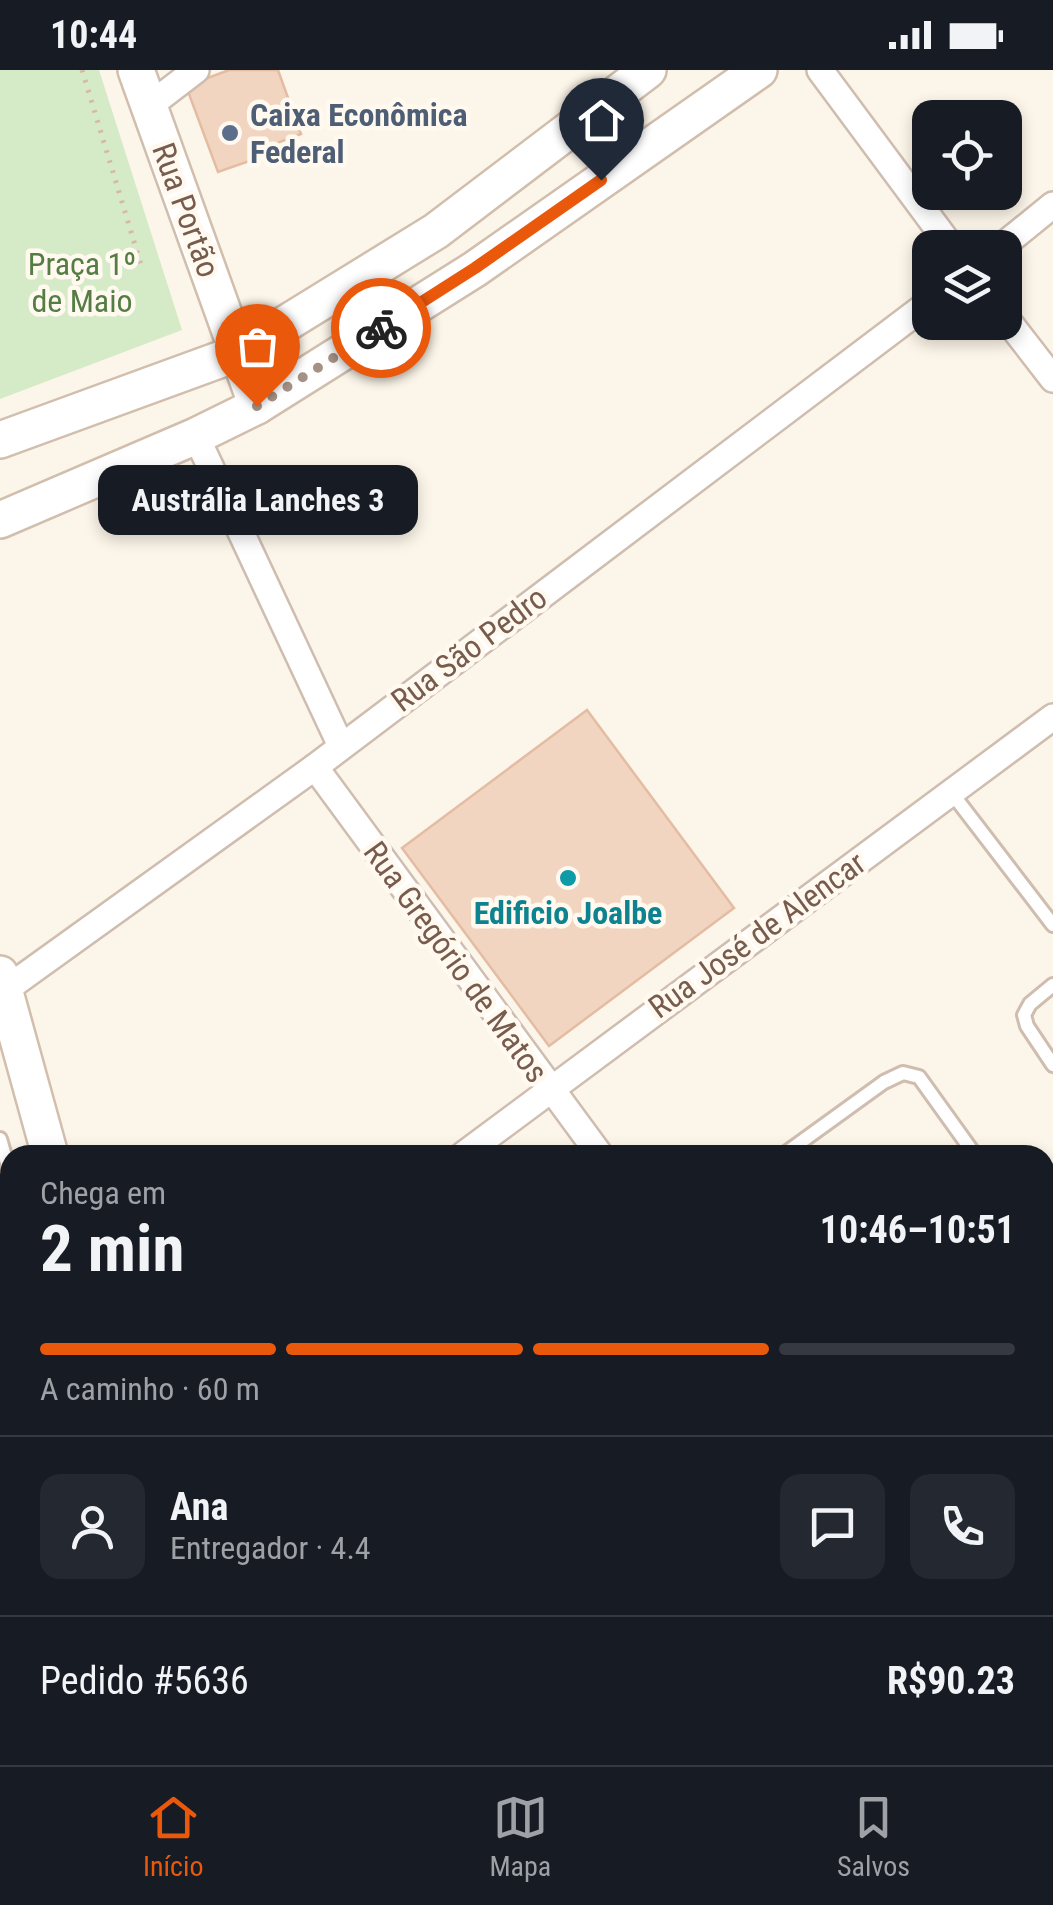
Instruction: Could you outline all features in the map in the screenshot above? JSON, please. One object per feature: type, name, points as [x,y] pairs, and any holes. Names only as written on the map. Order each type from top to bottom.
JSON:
[{"type":"main road","name":"Rua Portão","points":[[136,70],[257,406]]},
{"type":"main road","points":[[0,440],[238,353],[436,232],[648,70]]},
{"type":"main road","points":[[0,520],[257,406],[475,268],[759,70]]},
{"type":"main road","points":[[2,982],[47,1145]]},
{"type":"street","points":[[149,106],[196,70]]},
{"type":"street","points":[[820,70],[939,230]]},
{"type":"street","points":[[1022,230],[1053,205]]},
{"type":"street","name":"Rua São Pedro","points":[[2,982],[314,767],[912,316]]},
{"type":"street","points":[[1022,339],[1053,379]]},
{"type":"street","points":[[196,436],[340,746]]},
{"type":"street","name":"Rua José de Alencar","points":[[476,1145],[1053,717]]},
{"type":"street","name":"Rua Gregório de Matos","points":[[314,767],[592,1145]]},
{"type":"lane","points":[[951,792],[1053,925]]},
{"type":"lane","points":[[1053,986],[1030,1004],[1024,1016],[1026,1026],[1053,1066]]},
{"type":"lane","points":[[798,1145],[884,1082],[903,1073],[920,1076],[967,1145]]},
{"type":"path","points":[[82,70],[142,268]]},
{"type":"green space","name":"Praça 1º de Maio","points":[[0,70],[99,70],[182,330],[0,399]]},
{"type":"building","points":[[229,70],[278,70],[301,134],[272,145],[275,152],[218,172],[186,86]]},
{"type":"building","name":"Edificio Joalbe","points":[[587,710],[734,908],[549,1046],[402,848]]},
{"type":"way so far","points":[[257,406],[381,328]]},
{"type":"place","name":"Caixa Econômica Federal","points":[[230,133]]},
{"type":"place","name":"Austrália Lanches 3","points":[[257,406]]},
{"type":"place","name":"Edificio Joalbe","points":[[568,878]]},
{"type":"route","points":[[381,328],[601,180]]}]
